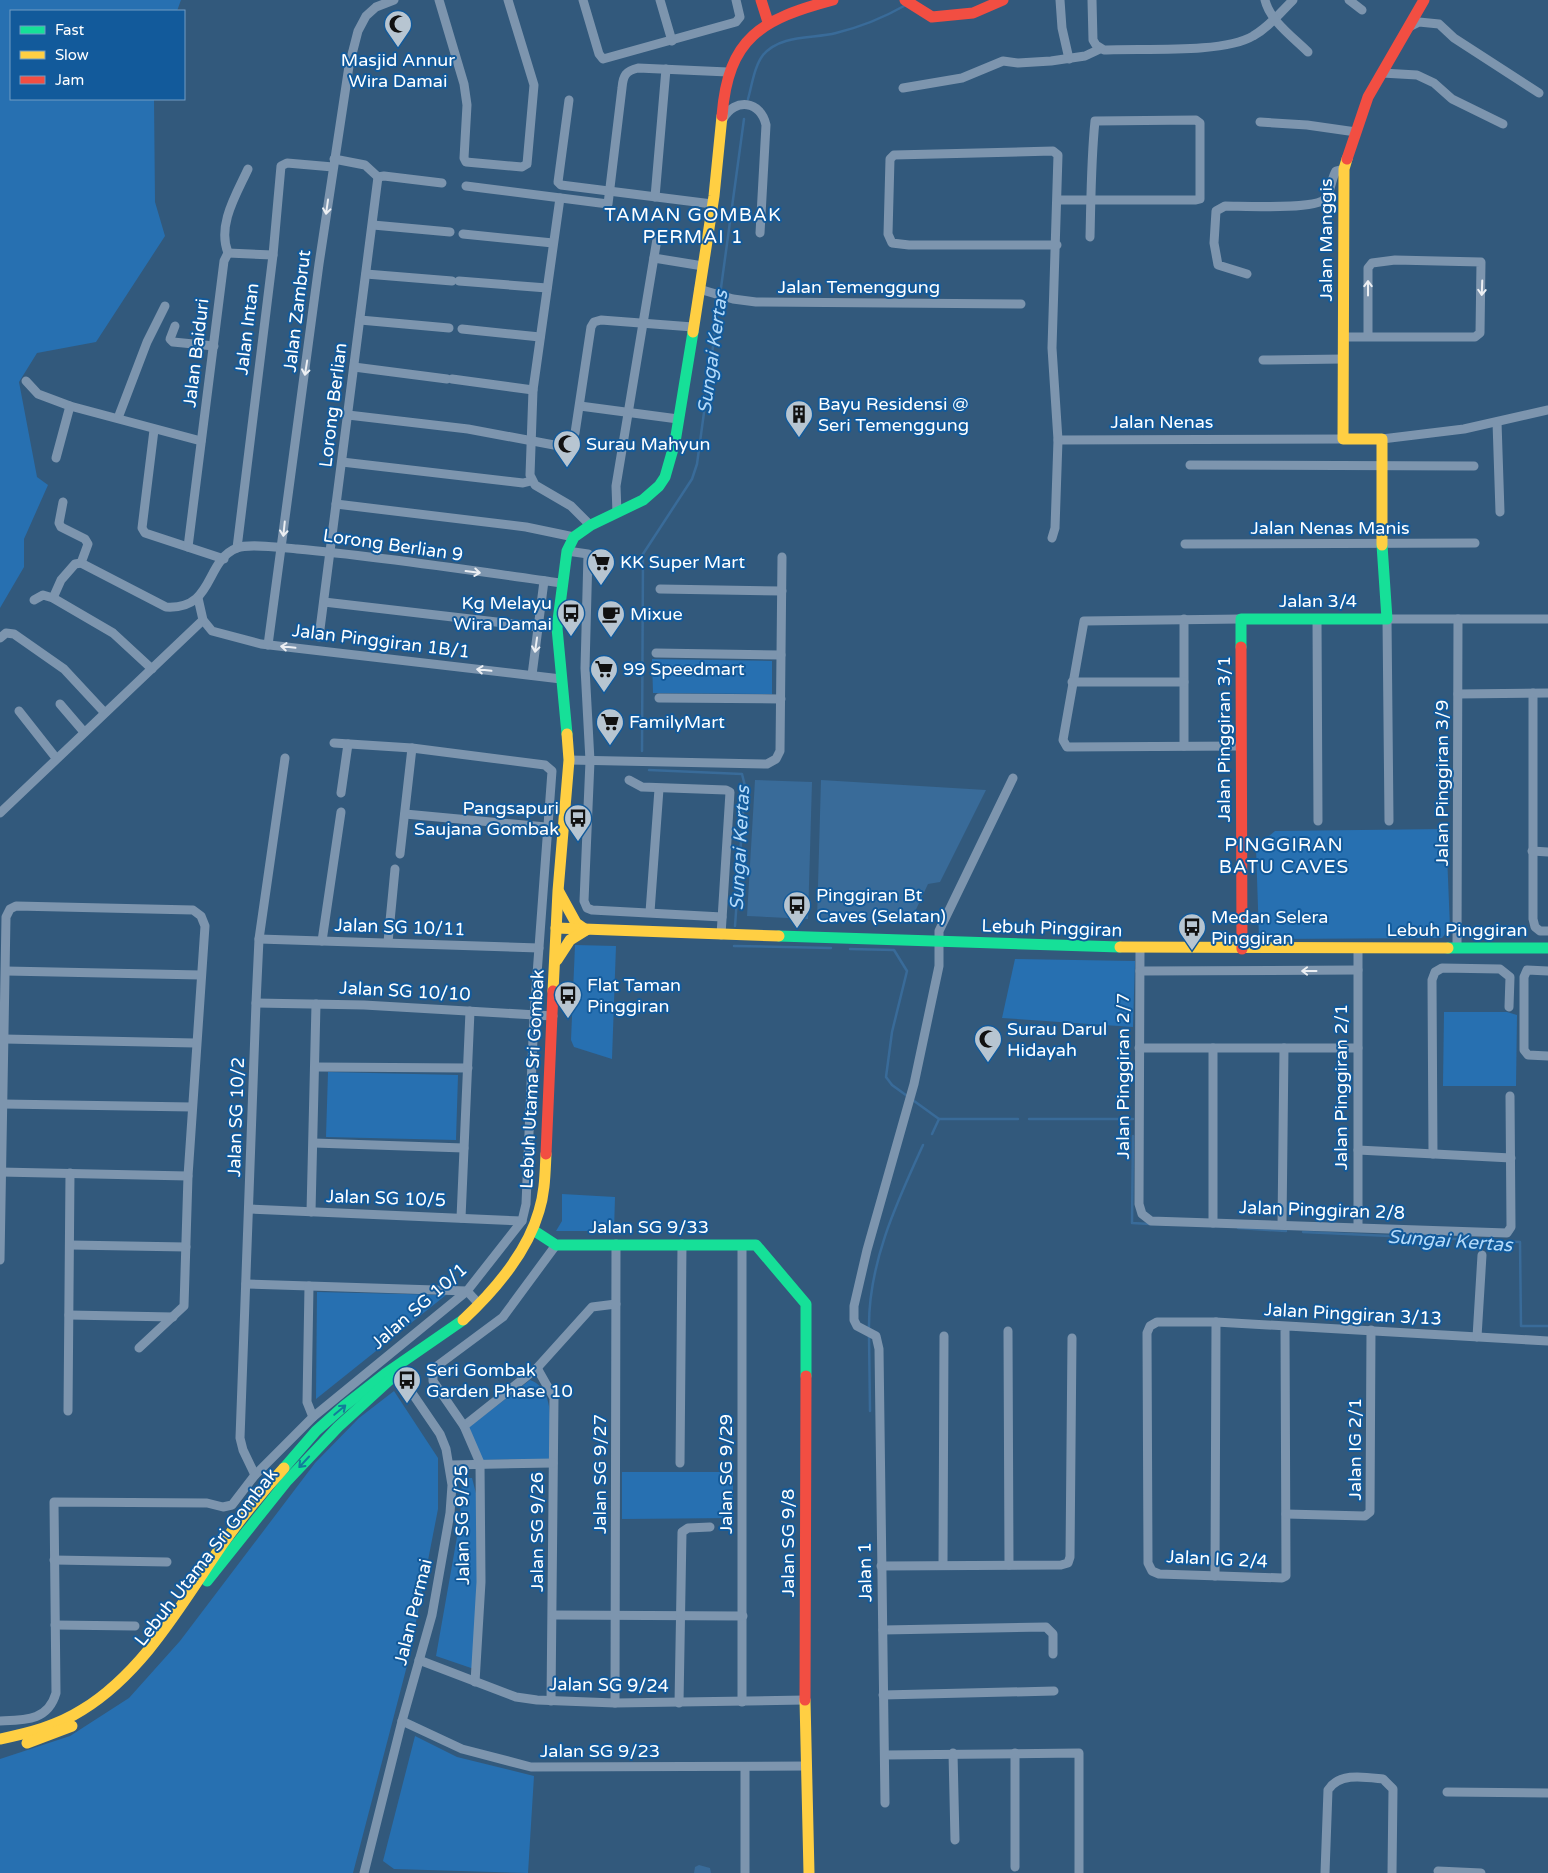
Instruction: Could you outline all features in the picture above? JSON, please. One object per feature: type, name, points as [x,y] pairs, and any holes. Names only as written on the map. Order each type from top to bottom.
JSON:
[{"type":"street","name":"Jalan Zambrut","points":[[268,645],[293,453],[349,66],[358,31],[366,16],[376,7],[394,0]]},
{"type":"street","points":[[439,0],[464,84],[467,105],[464,158],[470,164],[522,167],[527,164],[534,84],[508,0]]},
{"type":"street","points":[[583,0],[599,54],[603,59],[736,22],[740,18],[736,0]]},
{"type":"street","points":[[660,0],[672,41]]},
{"type":"street","points":[[761,0],[768,22]]},
{"type":"street","points":[[336,504],[526,527],[574,537],[590,525],[650,496],[666,477],[678,419],[693,327],[703,290],[703,266],[728,72],[743,46],[768,22],[796,9],[833,0]]},
{"type":"street","points":[[904,0],[932,17],[973,13],[1003,0]]},
{"type":"street","points":[[1060,0],[1062,28],[1069,59]]},
{"type":"street","points":[[1092,0],[1093,40],[1100,49]]},
{"type":"street","points":[[1265,0],[1267,9],[1275,19],[1308,52]]},
{"type":"street","points":[[903,88],[962,78],[1003,61],[1018,63],[1069,59],[1085,56],[1100,49],[1181,48],[1236,43],[1251,37],[1275,19],[1292,0]]},
{"type":"street","points":[[1349,0],[1362,10]]},
{"type":"street","name":"Jalan Manggis","points":[[1343,439],[1344,169],[1368,97],[1424,0]]},
{"type":"street","points":[[1409,27],[1419,22],[1439,24],[1454,38],[1539,93]]},
{"type":"street","points":[[466,186],[608,204],[623,77],[628,71],[638,68],[728,72]]},
{"type":"street","points":[[655,197],[666,69]]},
{"type":"street","points":[[1382,73],[1417,75],[1434,83],[1452,98],[1503,124]]},
{"type":"street","points":[[569,100],[558,182],[561,185],[712,204]]},
{"type":"street","points":[[722,122],[728,111],[735,106],[743,105],[754,106],[761,111],[764,117],[766,125],[760,233]]},
{"type":"street","points":[[1058,200],[1091,200],[1196,200],[1200,199],[1202,127],[1196,120],[1095,121],[1091,200],[1090,237]]},
{"type":"street","points":[[1260,122],[1307,125],[1356,132]]},
{"type":"street","points":[[1052,538],[1055,528],[1058,440],[1052,348],[1058,200],[1058,155],[1053,151],[894,155],[888,165],[888,234],[892,243],[908,245],[1056,245]]},
{"type":"street","name":"Jalan Intan","points":[[237,548],[273,255],[281,166],[287,163],[334,163]]},
{"type":"street","points":[[334,163],[365,166],[378,178],[384,176],[442,183]]},
{"type":"street","name":"Jalan Baiduri","points":[[188,547],[224,261],[228,253],[223,240],[227,217],[248,169]]},
{"type":"street","points":[[1247,274],[1218,265],[1214,242],[1216,210],[1225,206],[1304,206],[1319,203],[1326,199],[1336,170],[1344,169]]},
{"type":"street","name":"Lorong Berlian","points":[[319,637],[378,178]]},
{"type":"street","points":[[531,481],[533,390],[560,198]]},
{"type":"street","points":[[373,225],[450,232]]},
{"type":"street","points":[[463,234],[553,242]]},
{"type":"street","points":[[617,513],[616,486],[657,239]]},
{"type":"street","points":[[228,253],[273,255]]},
{"type":"street","points":[[654,258],[703,266]]},
{"type":"street","points":[[1343,337],[1368,337],[1475,337],[1480,333],[1481,262],[1379,260],[1368,268],[1368,337]]},
{"type":"street","points":[[366,274],[547,288]]},
{"type":"street","name":"Jalan Temenggung","points":[[703,290],[733,299],[756,302],[1021,304]]},
{"type":"street","points":[[118,418],[147,342],[165,306]]},
{"type":"street","points":[[360,320],[449,328]]},
{"type":"street","points":[[348,415],[468,429],[554,445],[569,442],[575,433],[591,327],[594,322],[601,320],[693,327]]},
{"type":"street","points":[[175,326],[170,339],[173,342],[214,346]]},
{"type":"street","points":[[462,329],[540,337]]},
{"type":"street","points":[[1262,360],[1343,359]]},
{"type":"street","points":[[354,367],[533,390]]},
{"type":"street","points":[[26,381],[38,394],[70,406],[118,418],[154,430],[201,441]]},
{"type":"street","points":[[56,458],[70,406]]},
{"type":"street","points":[[580,406],[678,419]]},
{"type":"street","name":"Jalan Nenas","points":[[1058,440],[1382,439],[1464,429],[1548,410]]},
{"type":"street","points":[[1496,422],[1500,512]]},
{"type":"street","points":[[154,430],[142,528],[151,536],[224,559]]},
{"type":"street","points":[[1382,439],[1382,545],[1386,619],[1389,821]]},
{"type":"street","points":[[342,462],[523,483],[531,481],[571,506],[590,525]]},
{"type":"street","points":[[1190,465],[1474,466]]},
{"type":"street","points":[[63,502],[59,523],[61,526],[85,539],[88,544],[81,563]]},
{"type":"street","name":"Lebuh Utama Sri Gombak","points":[[0,1747],[24,1743],[54,1734],[93,1713],[120,1690],[172,1631],[206,1583],[286,1482],[338,1427],[396,1371],[479,1304],[514,1261],[533,1230],[540,1213],[544,1194],[558,891],[569,760],[556,640],[561,583],[567,551],[574,537]]},
{"type":"street","name":"Jalan Nenas Manis","points":[[1185,544],[1382,545],[1475,543]]},
{"type":"street","points":[[52,598],[61,580],[76,564],[81,563],[166,607],[176,608],[198,598],[224,559],[237,548]]},
{"type":"street","name":"Lorong Berlian 9","points":[[237,548],[282,548],[330,552],[561,583]]},
{"type":"street","points":[[567,551],[588,554],[585,668],[590,761],[584,901],[587,908],[592,910],[722,917]]},
{"type":"street","points":[[569,760],[767,764],[776,759],[780,751],[782,556]]},
{"type":"street","points":[[532,675],[544,581]]},
{"type":"street","points":[[660,589],[782,591]]},
{"type":"street","points":[[34,600],[43,595],[52,598],[113,633],[152,669]]},
{"type":"street","points":[[0,813],[104,712],[203,620],[198,598]]},
{"type":"street","points":[[324,602],[539,627]]},
{"type":"street","points":[[1184,619],[1184,746]]},
{"type":"street","name":"Jalan Pinggiran 3/1","points":[[1241,619],[1242,949]]},
{"type":"street","points":[[1317,619],[1318,821]]},
{"type":"street","name":"Jalan Pinggiran 3/9","points":[[1457,948],[1458,619]]},
{"type":"street","name":"Jalan 3/4","points":[[1072,682],[1082,625],[1087,620],[1548,619]]},
{"type":"street","name":"Jalan Pinggiran 1B/1","points":[[203,620],[212,631],[268,645],[532,675],[561,680]]},
{"type":"street","points":[[0,638],[6,632],[14,634],[57,664],[104,712]]},
{"type":"street","points":[[656,653],[781,655]]},
{"type":"street","points":[[1184,682],[1072,682],[1063,740],[1067,747],[1241,746]]},
{"type":"street","points":[[1533,693],[1533,919],[1535,927],[1544,931]]},
{"type":"street","points":[[1458,694],[1548,693]]},
{"type":"street","points":[[659,698],[781,699]]},
{"type":"street","points":[[60,704],[84,732]]},
{"type":"street","points":[[20,711],[56,758]]},
{"type":"street","points":[[334,743],[412,748],[400,854]]},
{"type":"street","points":[[342,793],[348,744]]},
{"type":"street","name":"Jalan SG 10/1","points":[[54,1560],[54,1502],[207,1503],[223,1507],[232,1505],[256,1475],[313,1417],[467,1291],[522,1220],[526,1204],[534,1015],[546,828],[552,772],[545,765],[412,748]]},
{"type":"street","name":"Jalan SG 10/2","points":[[256,1475],[243,1450],[240,1438],[256,1003],[259,939],[285,758]]},
{"type":"street","points":[[938,942],[939,931],[1013,778]]},
{"type":"street","points":[[629,780],[642,787],[726,790],[730,792],[721,935]]},
{"type":"street","points":[[650,912],[659,788]]},
{"type":"street","points":[[322,941],[341,812]]},
{"type":"street","points":[[405,814],[546,828]]},
{"type":"street","points":[[1532,851],[1548,852]]},
{"type":"street","points":[[388,942],[395,869]]},
{"type":"street","points":[[556,961],[570,940],[586,930],[576,923],[558,891]]},
{"type":"street","points":[[0,1260],[6,916],[10,909],[16,906],[193,910],[201,916],[205,926],[195,1043],[184,1306],[138,1348]]},
{"type":"street","name":"Lebuh Pinggiran","points":[[556,928],[1140,948],[1548,948]]},
{"type":"street","name":"Jalan SG 10/11","points":[[259,939],[539,948]]},
{"type":"street","name":"Jalan 1","points":[[885,1802],[877,1339],[861,1329],[854,1320],[854,1306],[867,1250],[914,1084],[939,966],[938,942]]},
{"type":"street","name":"Jalan Pinggiran 2/7","points":[[1139,1204],[1140,948]]},
{"type":"street","name":"Jalan Pinggiran 2/1","points":[[1358,948],[1358,1227]]},
{"type":"street","points":[[1433,1154],[1432,980],[1435,972],[1442,968],[1500,969],[1510,977],[1509,1007]]},
{"type":"street","points":[[1140,971],[1358,970]]},
{"type":"street","points":[[1548,971],[1527,970],[1524,977],[1524,1050],[1528,1055],[1548,1056]]},
{"type":"street","points":[[6,972],[201,974]]},
{"type":"street","name":"Jalan SG 10/10","points":[[256,1003],[316,1004],[552,1016]]},
{"type":"street","points":[[311,1212],[316,1067],[316,1004]]},
{"type":"street","points":[[461,1218],[470,1011]]},
{"type":"street","points":[[4,1039],[195,1043]]},
{"type":"street","points":[[1139,1048],[1358,1048]]},
{"type":"street","points":[[1213,1048],[1213,1222]]},
{"type":"street","points":[[1282,1224],[1284,1048]]},
{"type":"street","points":[[316,1067],[468,1068]]},
{"type":"street","points":[[1358,1150],[1511,1158],[1510,1096]]},
{"type":"street","points":[[3,1104],[192,1107]]},
{"type":"street","points":[[314,1143],[464,1148]]},
{"type":"street","name":"Jalan Pinggiran 2/8","points":[[1139,1204],[1142,1214],[1151,1221],[1507,1233],[1512,1227],[1511,1158]]},
{"type":"street","points":[[1,1172],[188,1176]]},
{"type":"street","points":[[68,1411],[70,1174]]},
{"type":"street","name":"Jalan SG 10/5","points":[[249,1209],[522,1220]]},
{"type":"street","points":[[533,1230],[556,1245]]},
{"type":"street","name":"Jalan SG 9/27","points":[[615,1703],[616,1244]]},
{"type":"street","points":[[680,1463],[682,1244]]},
{"type":"street","points":[[70,1245],[186,1248]]},
{"type":"street","name":"Jalan SG 9/33","points":[[556,1245],[742,1245]]},
{"type":"street","name":"Jalan SG 9/25","points":[[475,1682],[481,1582],[480,1463],[464,1426],[432,1381],[433,1373],[437,1366],[503,1317],[556,1245]]},
{"type":"street","name":"Jalan SG 9/29","points":[[742,1245],[742,1702]]},
{"type":"street","name":"Jalan SG 9/8","points":[[742,1245],[756,1245],[802,1296],[806,1304],[805,1700],[809,1873]]},
{"type":"street","points":[[1477,1336],[1482,1255]]},
{"type":"street","points":[[246,1284],[467,1291],[479,1304]]},
{"type":"street","points":[[309,1286],[307,1402],[313,1417]]},
{"type":"street","points":[[464,1426],[537,1368],[592,1307],[616,1304]]},
{"type":"street","points":[[69,1315],[173,1317]]},
{"type":"street","name":"Jalan Pinggiran 3/13","points":[[1157,1322],[1216,1322],[1548,1341]]},
{"type":"street","name":"Jalan IG 2/4","points":[[1157,1322],[1150,1326],[1147,1334],[1148,1563],[1152,1571],[1159,1574],[1216,1576],[1282,1578],[1286,1576],[1285,1326]]},
{"type":"street","points":[[1216,1322],[1216,1576]]},
{"type":"street","name":"Jalan IG 2/1","points":[[1286,1514],[1365,1516],[1370,1512],[1371,1330]]},
{"type":"street","points":[[1008,1331],[1010,1565]]},
{"type":"street","points":[[943,1565],[944,1336]]},
{"type":"street","points":[[881,1566],[1061,1565],[1068,1563],[1070,1557],[1072,1338]]},
{"type":"street","name":"Jalan SG 9/26","points":[[537,1368],[554,1398],[550,1701]]},
{"type":"street","name":"Lebuh Utama Sri Gombak","points":[[0,1739],[23,1735],[69,1719],[86,1709],[119,1681],[176,1614],[259,1496],[315,1432],[375,1381],[396,1371]]},
{"type":"street","name":"Jalan Permai","points":[[364,1873],[402,1721],[434,1607],[450,1513],[450,1465],[440,1434],[396,1371]]},
{"type":"street","points":[[450,1465],[553,1463]]},
{"type":"street","points":[[679,1703],[682,1532],[688,1528],[710,1527]]},
{"type":"street","points":[[0,1722],[36,1718],[53,1704],[56,1693],[54,1560],[167,1562]]},
{"type":"street","points":[[552,1614],[743,1616]]},
{"type":"street","points":[[54,1624],[135,1626]]},
{"type":"street","points":[[882,1630],[1046,1627],[1053,1634],[1053,1654]]},
{"type":"street","name":"Jalan SG 9/24","points":[[419,1660],[516,1697],[550,1701],[679,1703],[805,1700]]},
{"type":"street","points":[[883,1695],[1054,1691]]},
{"type":"street","name":"Jalan SG 9/23","points":[[402,1721],[462,1749],[531,1767],[807,1766]]},
{"type":"street","points":[[953,1753],[955,1840]]},
{"type":"street","points":[[1015,1753],[1015,1867]]},
{"type":"street","points":[[884,1755],[1079,1753],[1079,1873]]},
{"type":"street","points":[[745,1767],[745,1873]]},
{"type":"street","points":[[1325,1873],[1328,1790],[1332,1783],[1341,1779],[1362,1776],[1383,1779],[1390,1784],[1394,1797],[1392,1873]]},
{"type":"street","points":[[1447,1792],[1548,1793]]},
{"type":"street","points":[[1438,1871],[1481,1873]]},
{"type":"shaded area","points":[[0,0],[181,0],[177,10],[10,10],[10,100],[154,100],[155,202],[165,236],[96,342],[37,353],[19,382],[37,477],[48,485],[24,539],[24,567],[0,608]]},
{"type":"shaded area","points":[[652,659],[772,661],[772,694],[653,693]]},
{"type":"shaded area","points":[[755,780],[812,782],[808,919],[747,916]]},
{"type":"shaded area","points":[[821,780],[986,790],[940,882],[928,884],[911,920],[817,920]]},
{"type":"shaded area","points":[[1446,829],[1450,928],[1442,938],[1259,939],[1256,847],[1275,831]]},
{"type":"shaded area","points":[[575,945],[616,946],[612,1059],[574,1047],[571,1040]]},
{"type":"shaded area","points":[[1015,959],[1135,961],[1133,1027],[1002,1018]]},
{"type":"shaded area","points":[[1444,1012],[1507,1012],[1517,1015],[1516,1086],[1443,1086]]},
{"type":"shaded area","points":[[328,1072],[458,1075],[456,1140],[326,1137]]},
{"type":"shaded area","points":[[562,1194],[615,1197],[614,1231],[556,1231],[562,1221]]},
{"type":"shaded area","points":[[317,1292],[446,1295],[316,1399]]},
{"type":"shaded area","points":[[530,1380],[539,1385],[545,1393],[548,1403],[550,1414],[549,1459],[481,1460],[469,1427]]},
{"type":"shaded area","points":[[394,1391],[438,1458],[438,1509],[409,1658],[353,1873],[0,1873],[0,1759],[70,1736],[129,1698],[180,1641],[315,1463],[359,1418]]},
{"type":"shaded area","points":[[622,1472],[733,1472],[733,1518],[622,1519]]},
{"type":"shaded area","points":[[462,1478],[472,1478],[477,1497],[477,1610],[474,1669],[436,1656],[460,1520]]},
{"type":"shaded area","points":[[415,1736],[457,1757],[534,1776],[528,1873],[394,1869],[383,1861]]},
{"type":"shaded area","points":[[699,1865],[710,1868],[711,1873],[694,1873],[695,1867]]},
{"type":"waterway","name":"Sungai Kertas","points":[[748,99],[757,65],[770,48],[788,40],[827,35],[854,28],[904,6]]},
{"type":"waterway","name":"Sungai Kertas","points":[[642,751],[643,554],[692,479],[697,464],[744,119]]},
{"type":"waterway","name":"Sungai Kertas","points":[[649,770],[742,774],[745,786],[735,926]]},
{"type":"waterway","name":"Sungai Kertas","points":[[734,946],[831,948]]},
{"type":"waterway","name":"Sungai Kertas","points":[[850,949],[894,950],[907,971],[892,1032],[886,1077],[892,1085],[939,1119],[1018,1119]]},
{"type":"waterway","points":[[932,1134],[939,1119]]},
{"type":"waterway","name":"Sungai Kertas","points":[[1029,1119],[1133,1119]]},
{"type":"waterway","name":"Sungai Kertas","points":[[1133,1136],[1132,1223],[1150,1224]]},
{"type":"waterway","points":[[869,1329],[873,1281],[885,1235],[923,1145]]},
{"type":"waterway","points":[[1238,1228],[1286,1231]]},
{"type":"waterway","name":"Sungai Kertas","points":[[1303,1232],[1520,1242],[1521,1326],[1548,1326]]},
{"type":"waterway","points":[[869,1335],[870,1411]]},
{"type":"traffic: fast","points":[[567,734],[557,628],[567,551],[574,537],[591,525],[643,500],[659,486],[665,477],[675,442],[693,332]]},
{"type":"traffic: fast","points":[[1241,647],[1241,619],[1387,619],[1382,545]]},
{"type":"traffic: fast","points":[[779,936],[1120,947]]},
{"type":"traffic: fast","points":[[1448,948],[1548,948]]},
{"type":"traffic: fast","points":[[533,1230],[556,1245],[756,1245],[806,1304],[806,1376]]},
{"type":"traffic: fast","points":[[284,1468],[316,1431],[344,1406],[385,1374],[463,1320]]},
{"type":"traffic: fast","points":[[207,1581],[286,1482],[338,1427],[395,1375]]},
{"type":"traffic: slow","points":[[693,332],[714,196],[722,116]]},
{"type":"traffic: slow","points":[[1347,159],[1344,169],[1343,439],[1382,439],[1382,545]]},
{"type":"traffic: slow","points":[[553,991],[558,891],[569,760],[567,734]]},
{"type":"traffic: slow","points":[[559,892],[576,923],[586,930]]},
{"type":"traffic: slow","points":[[556,928],[779,936]]},
{"type":"traffic: slow","points":[[557,960],[570,940],[586,930]]},
{"type":"traffic: slow","points":[[1120,947],[1448,948]]},
{"type":"traffic: slow","points":[[463,1320],[498,1284],[518,1256],[534,1227],[541,1204],[546,1154]]},
{"type":"traffic: slow","points":[[0,1739],[42,1728],[72,1716],[104,1694],[124,1676],[160,1635],[229,1535],[284,1468]]},
{"type":"traffic: slow","points":[[805,1700],[809,1873]]},
{"type":"traffic: slow","points":[[27,1743],[72,1726]]},
{"type":"traffic: jam","points":[[761,0],[768,22]]},
{"type":"traffic: jam","points":[[722,116],[732,67],[741,50],[753,36],[768,24],[787,15],[833,0]]},
{"type":"traffic: jam","points":[[905,0],[932,17],[973,13],[1003,0]]},
{"type":"traffic: jam","points":[[1347,159],[1368,97],[1424,0]]},
{"type":"traffic: jam","points":[[1241,647],[1242,949]]},
{"type":"traffic: jam","points":[[546,1154],[553,991]]},
{"type":"traffic: jam","points":[[805,1700],[806,1376]]},
{"type":"place","name":"Masjid Annur Wira Damai","points":[[398,48]]},
{"type":"place","name":"Bayu Residensi @ Seri Temenggung","points":[[799,438]]},
{"type":"place","name":"Surau Mahyun","points":[[567,468]]},
{"type":"place","name":"KK Super Mart","points":[[601,586]]},
{"type":"place","name":"Kg Melayu Wira Damai","points":[[571,637]]},
{"type":"place","name":"Mixue","points":[[611,638]]},
{"type":"place","name":"99 Speedmart","points":[[604,693]]},
{"type":"place","name":"FamilyMart","points":[[610,746]]},
{"type":"place","name":"Pangsapuri Saujana Gombak","points":[[578,842]]},
{"type":"place","name":"Pinggiran Bt Caves (Selatan)","points":[[797,929]]},
{"type":"place","name":"Medan Selera Pinggiran","points":[[1192,951]]},
{"type":"place","name":"Flat Taman Pinggiran","points":[[568,1019]]},
{"type":"place","name":"Surau Darul Hidayah","points":[[988,1063]]},
{"type":"place","name":"Seri Gombak Garden Phase 10","points":[[407,1404]]},
{"type":"district","name":"TAMAN GOMBAK PERMAI 1","points":[[693,225]]},
{"type":"district","name":"PINGGIRAN BATU CAVES","points":[[1284,855]]}]
